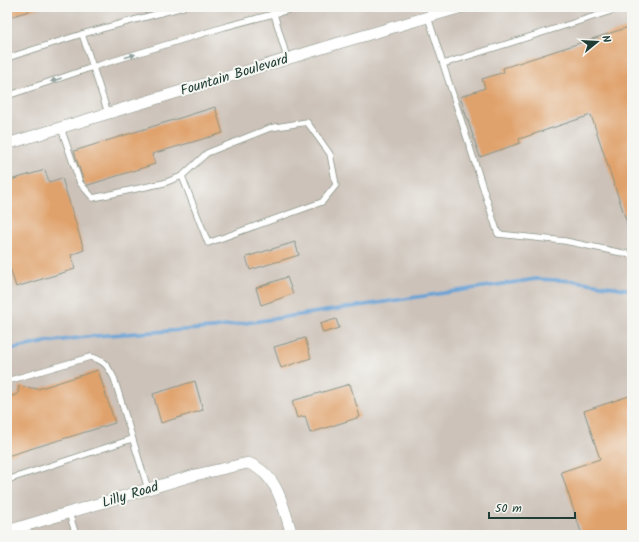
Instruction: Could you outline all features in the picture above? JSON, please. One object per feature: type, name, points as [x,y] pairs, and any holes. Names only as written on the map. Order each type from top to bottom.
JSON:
[{"type":"street","name":"Fountain Boulevard","points":[[7,144],[433,12],[462,7]]},
{"type":"street","name":"Lilly Road","points":[[7,531],[242,463],[254,466],[266,473],[274,485],[292,535]]},
{"type":"lane","points":[[7,58],[82,34],[183,7]]},
{"type":"lane","points":[[272,7],[288,58]]},
{"type":"lane","points":[[7,96],[93,67],[224,27],[300,7]]},
{"type":"lane","points":[[443,64],[624,7]]},
{"type":"lane","points":[[433,12],[443,64],[498,234],[564,241],[632,254]]},
{"type":"lane","points":[[82,34],[108,113]]},
{"type":"lane","points":[[61,128],[80,183],[93,198],[164,183],[182,176],[207,153],[270,128],[307,122],[330,154],[336,185],[322,202],[208,243],[182,176]]},
{"type":"lane","points":[[7,380],[90,357],[100,359],[107,364],[114,378],[148,489]]},
{"type":"lane","points":[[7,480],[132,439]]},
{"type":"lane","points":[[69,513],[76,535]]},
{"type":"shaded area","points":[[7,7],[632,7],[632,535],[7,535]]},
{"type":"building","points":[[7,7],[41,7],[7,18]]},
{"type":"building","points":[[632,26],[631,235],[591,115],[519,139],[520,143],[480,157],[460,97],[485,88],[482,79],[504,72],[503,68]]},
{"type":"building","points":[[215,107],[223,133],[152,154],[155,164],[85,186],[74,151]]},
{"type":"building","points":[[45,170],[49,182],[62,178],[84,250],[71,255],[75,269],[16,287],[7,259],[7,181]]},
{"type":"building","points":[[295,242],[299,255],[250,270],[246,257]]},
{"type":"building","points":[[287,277],[293,294],[261,305],[256,288]]},
{"type":"building","points":[[336,319],[339,328],[323,333],[320,324]]},
{"type":"building","points":[[305,338],[311,358],[281,368],[274,347]]},
{"type":"building","points":[[98,370],[115,423],[7,456],[7,398],[18,394],[19,386],[38,389]]},
{"type":"building","points":[[195,381],[203,410],[161,423],[153,394]]},
{"type":"building","points":[[350,384],[360,417],[310,433],[305,416],[297,418],[292,401]]},
{"type":"building","points":[[632,395],[632,535],[582,535],[561,472],[600,459],[584,411]]},
{"type":"waterway","points":[[7,350],[46,342],[94,336],[213,328],[536,279],[576,281],[632,290]]}]
